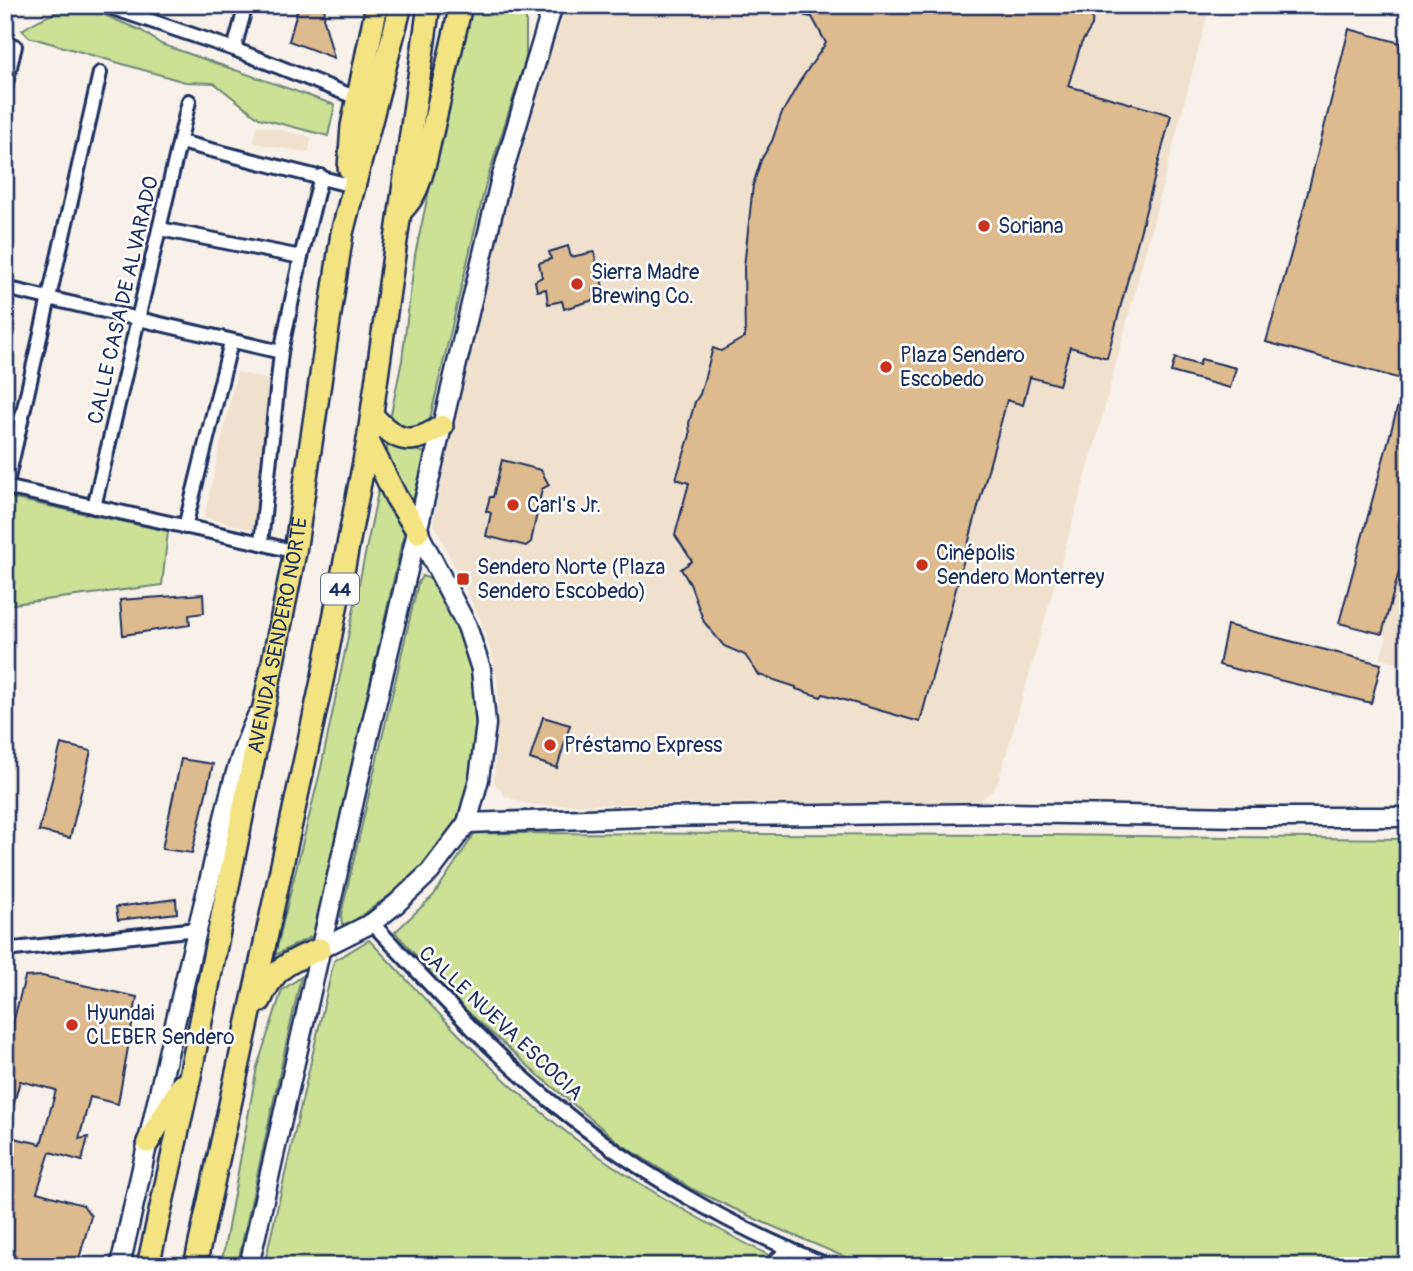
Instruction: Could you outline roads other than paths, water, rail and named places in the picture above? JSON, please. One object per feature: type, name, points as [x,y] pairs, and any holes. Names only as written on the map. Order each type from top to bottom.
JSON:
[{"type":"main road","points":[[353,185],[348,159],[357,98],[377,5]]},
{"type":"main road","name":"AVENIDA SENDERO NORTE","points":[[148,1266],[190,1074],[295,552],[342,233],[401,5]]},
{"type":"main road","name":"44","points":[[195,1266],[323,676],[368,441],[429,5]]},
{"type":"main road","points":[[399,214],[418,187],[461,5]]},
{"type":"main road","points":[[372,415],[397,437],[410,440],[427,437],[442,426]]},
{"type":"main road","points":[[368,441],[396,497],[418,532]]},
{"type":"main road","points":[[237,1073],[260,1002],[274,975],[293,960],[320,949]]},
{"type":"main road","points":[[148,1142],[190,1074]]},
{"type":"main road","points":[[161,1266],[189,1139],[190,1074]]},
{"type":"street","points":[[104,5],[137,10],[357,98]]},
{"type":"street","points":[[234,50],[246,5]]},
{"type":"street","points":[[249,1266],[320,949],[500,182],[553,5]]},
{"type":"street","points":[[5,87],[15,46]]},
{"type":"street","points":[[100,73],[51,297],[5,487],[295,552]]},
{"type":"street","name":"CALLE CASA DE ALVARADO","points":[[94,507],[190,101]]},
{"type":"street","points":[[180,142],[353,185]]},
{"type":"street","points":[[261,543],[281,352],[321,176]]},
{"type":"street","points":[[160,229],[301,257]]},
{"type":"street","points":[[5,288],[281,352]]},
{"type":"street","points":[[185,527],[231,342]]},
{"type":"street","points":[[320,949],[372,923],[430,872],[467,823],[479,779],[486,724],[481,669],[467,626],[418,532]]},
{"type":"street","points":[[120,1266],[197,929],[246,740],[267,695]]},
{"type":"street","points":[[467,823],[657,817],[1007,813],[1408,817]]},
{"type":"street","name":"CALLE NUEVA ESCOCIA","points":[[372,923],[465,1020],[548,1099],[628,1159],[715,1214],[830,1266]]},
{"type":"street","points":[[5,950],[197,929]]},
{"type":"street","points":[[771,1266],[789,1249]]},
{"type":"place","name":"Soriana","points":[[984,226]]},
{"type":"place","name":"Sierra Madre Brewing Co.","points":[[577,284]]},
{"type":"place","name":"Plaza Sendero Escobedo","points":[[886,367]]},
{"type":"place","name":"Carl's Jr.","points":[[513,505]]},
{"type":"place","name":"Cinépolis Sendero Monterrey","points":[[922,565]]},
{"type":"place","name":"Sendero Norte (Plaza Sendero Escobedo)","points":[[463,579]]},
{"type":"place","name":"Préstamo Express","points":[[550,745]]},
{"type":"place","name":"Hyundai CLEBER Sendero","points":[[72,1025]]}]
